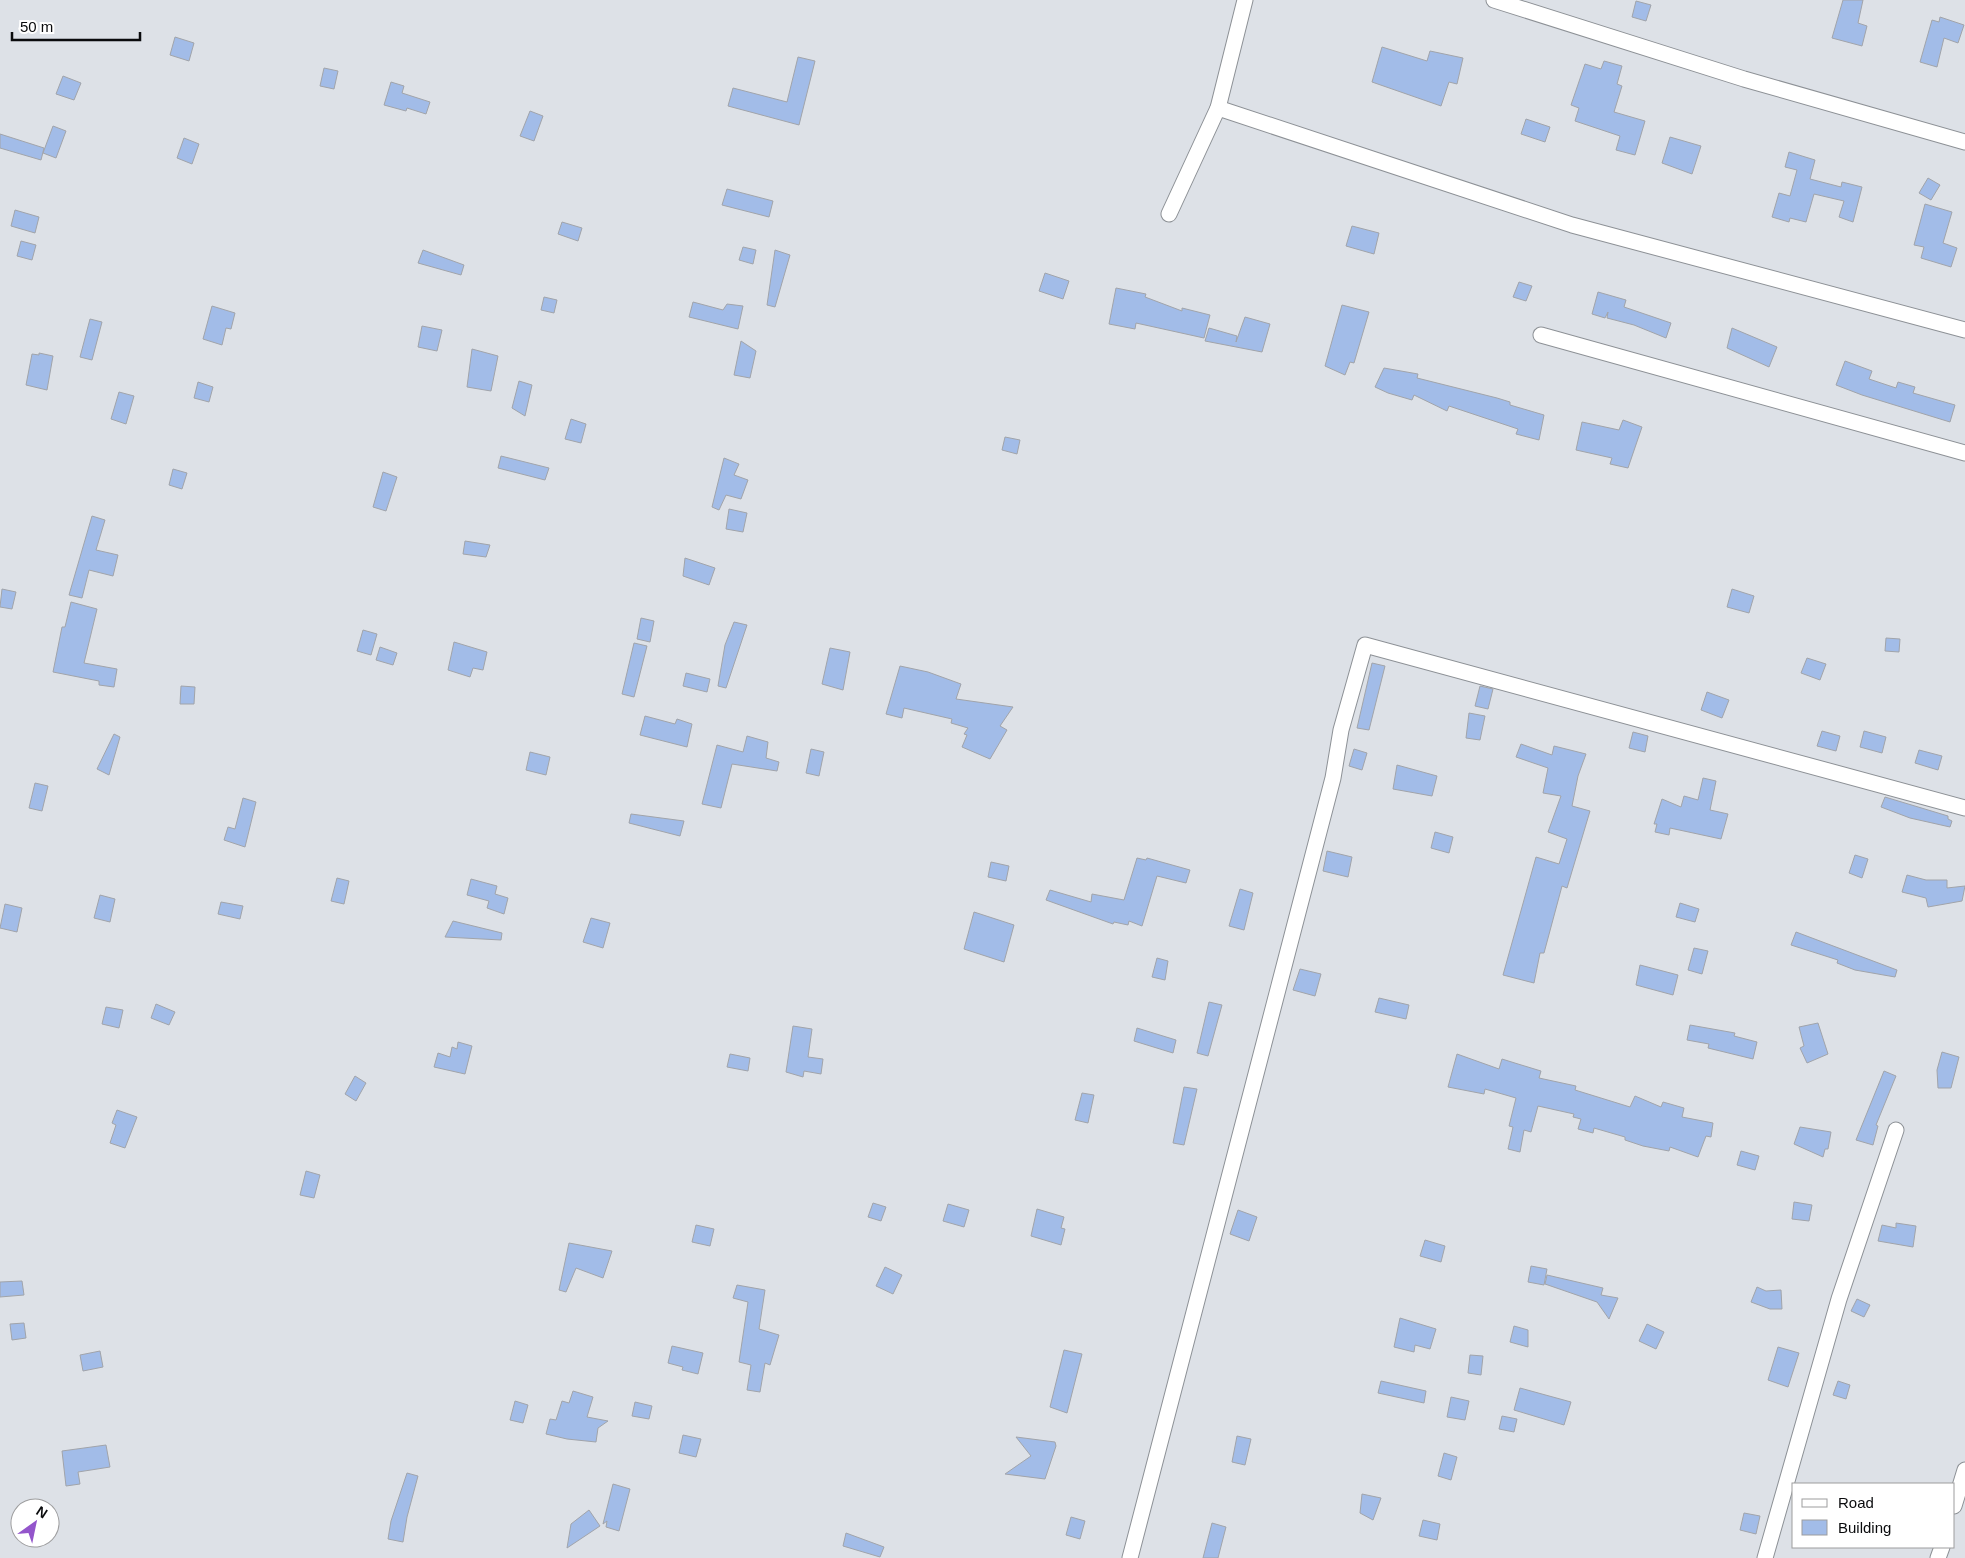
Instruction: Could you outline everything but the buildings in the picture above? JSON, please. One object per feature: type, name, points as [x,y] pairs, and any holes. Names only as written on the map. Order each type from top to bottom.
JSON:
[{"type":"street","points":[[1169,214],[1218,108],[1245,0]]},
{"type":"street","points":[[1494,0],[1744,79],[1965,142]]},
{"type":"street","points":[[1218,108],[1572,225],[1694,256],[1965,330]]},
{"type":"street","points":[[1541,335],[1965,453]]},
{"type":"street","points":[[1130,1558],[1333,778],[1341,730],[1365,645],[1965,808]]},
{"type":"street","points":[[1765,1558],[1839,1299],[1896,1130]]},
{"type":"street","points":[[1958,1505],[1965,1470]]}]
